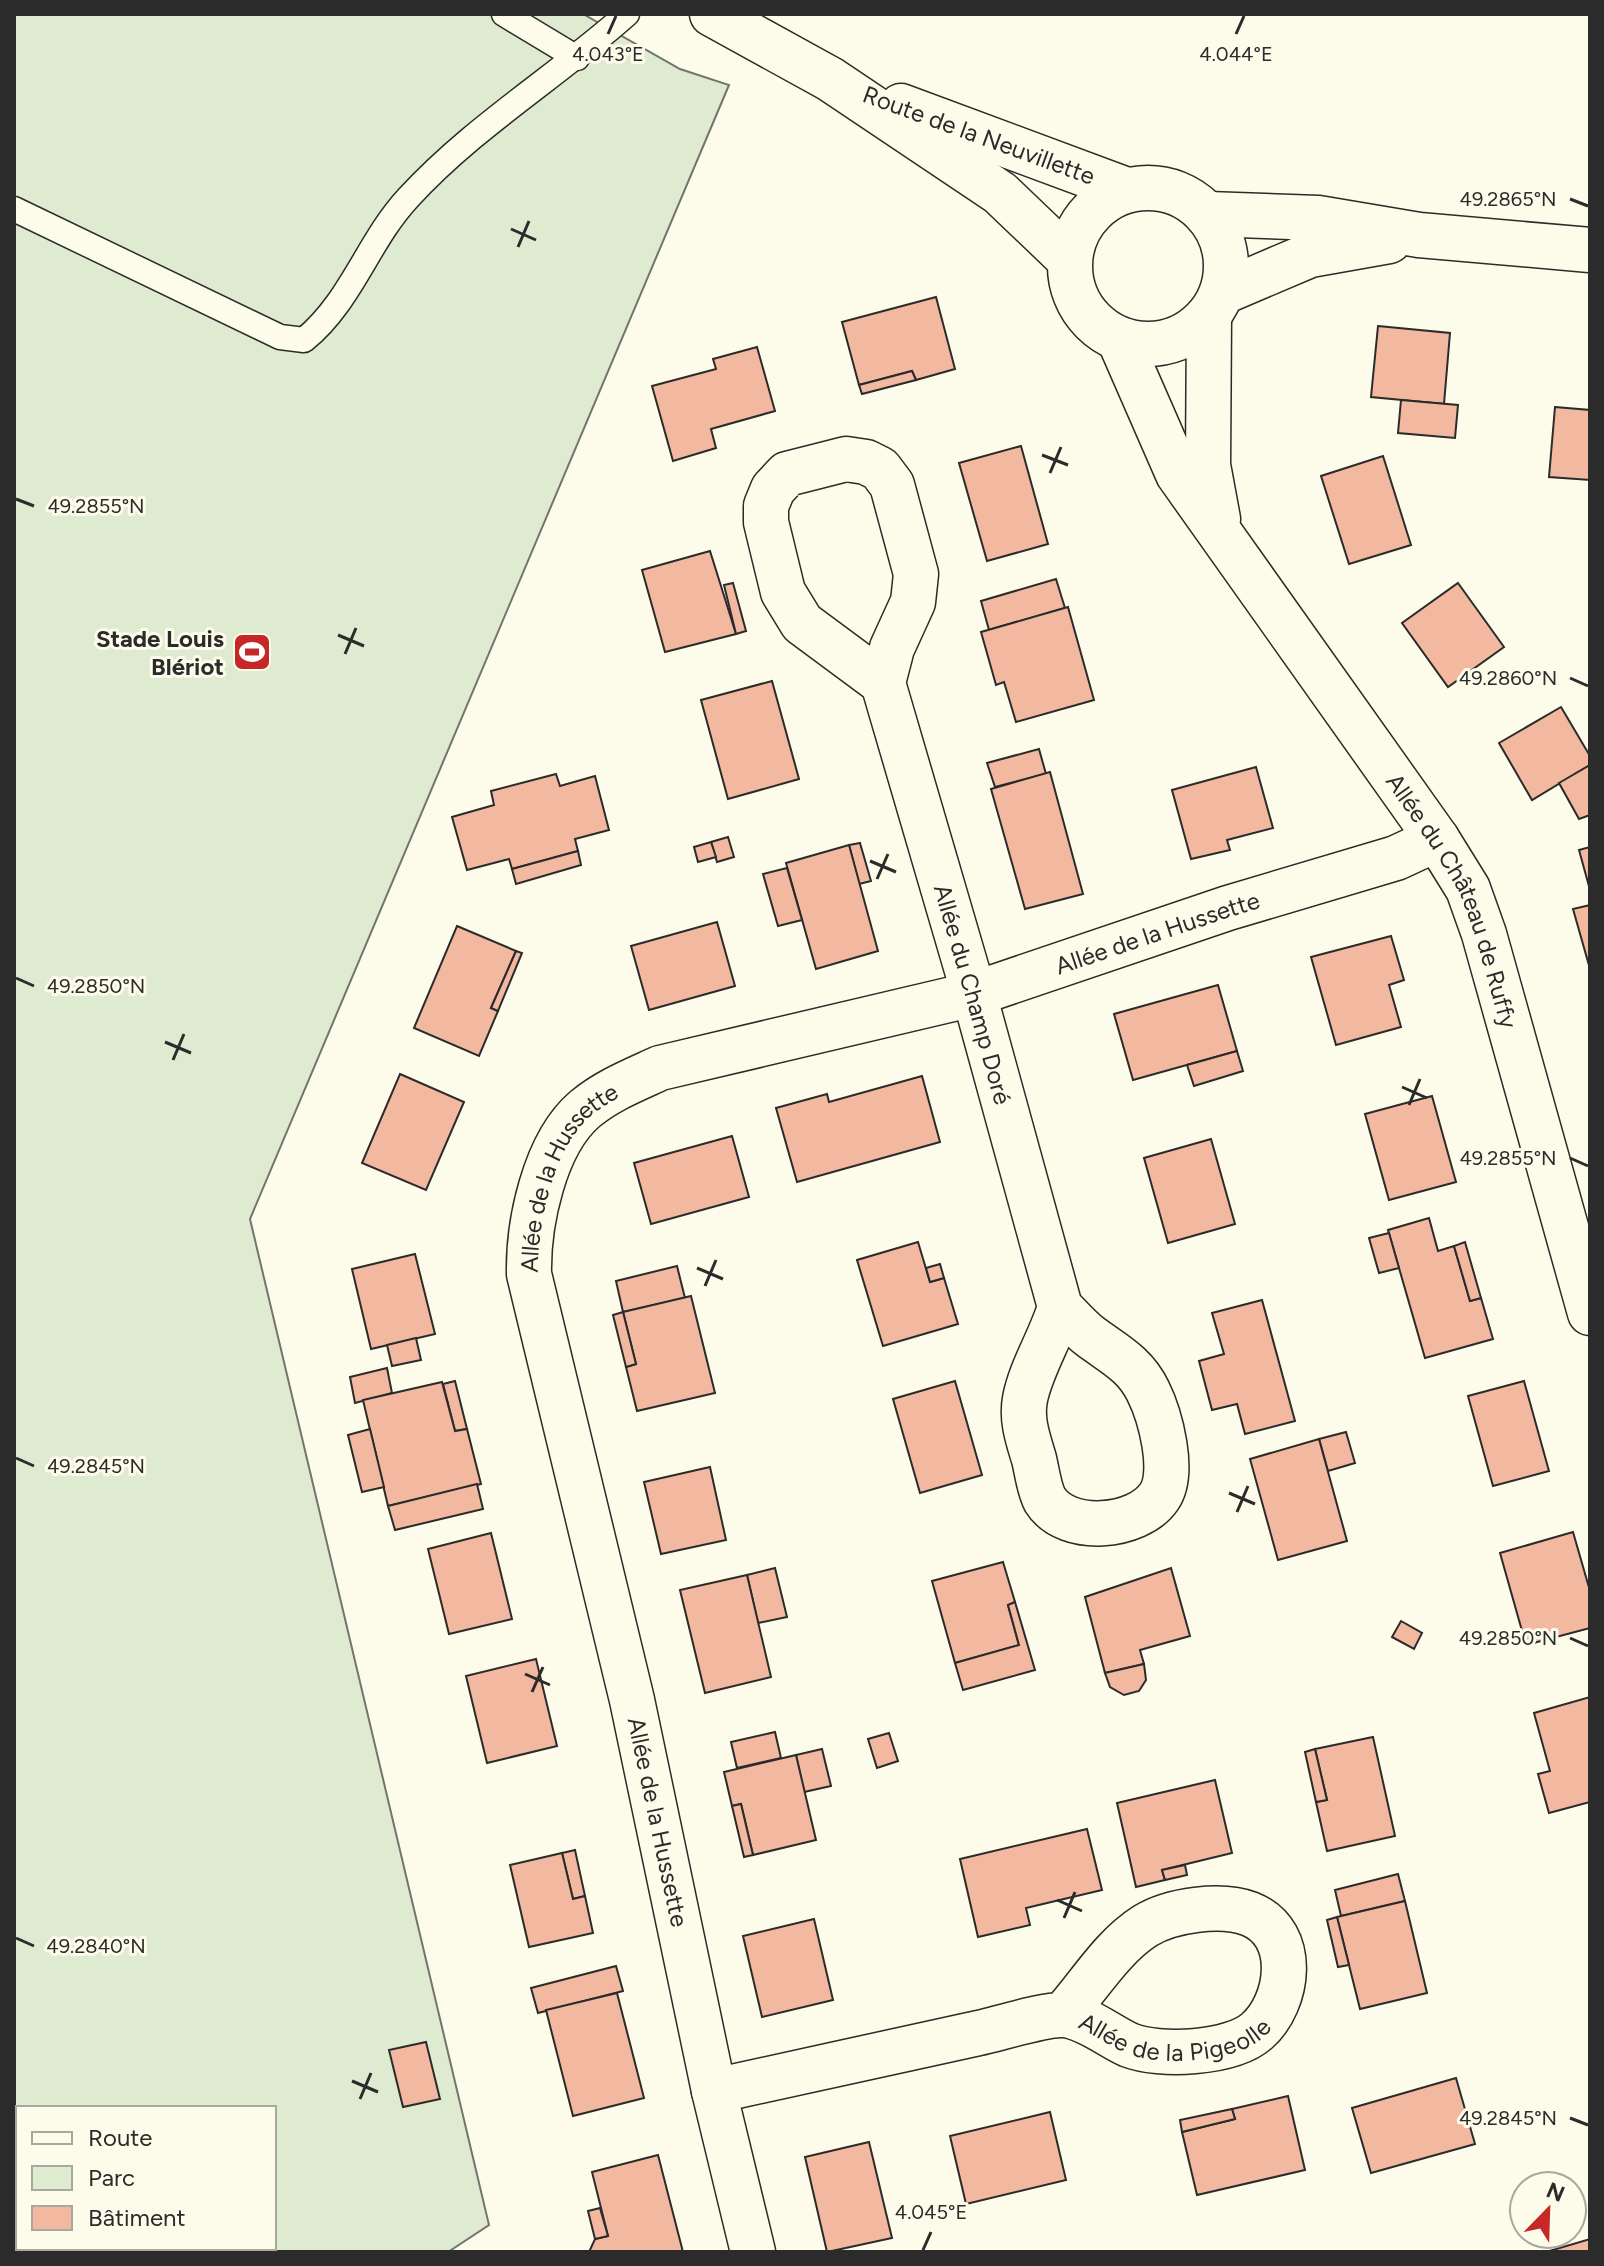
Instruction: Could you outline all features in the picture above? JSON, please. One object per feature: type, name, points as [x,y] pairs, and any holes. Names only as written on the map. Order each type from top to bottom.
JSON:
[{"type":"street","name":"Route de la Neuvillette","points":[[712,14],[830,79],[1000,193],[1069,259]]},
{"type":"street","name":"Route de la Neuvillette","points":[[830,79],[1127,190]]},
{"type":"street","points":[[1216,304],[1227,264],[1222,237],[1208,214],[1184,196],[1157,187],[1127,190],[1099,204],[1079,228],[1069,259],[1071,283],[1081,307],[1097,326],[1119,339],[1152,345],[1184,337],[1216,304],[1310,255],[1419,235]]},
{"type":"street","points":[[1208,214],[1318,218],[1419,235],[1590,250]]},
{"type":"street","name":"Allée du Château de Ruffy","points":[[1216,304],[1208,465],[1221,533]]},
{"type":"street","name":"Allée du Château de Ruffy","points":[[1119,339],[1178,474],[1437,839],[1468,889],[1484,934],[1590,1313]]},
{"type":"street","points":[[846,459],[866,462],[880,469],[892,485],[916,574],[913,602],[892,648],[883,683],[802,623],[783,592],[766,522],[766,506],[773,489],[787,474],[846,459]]},
{"type":"street","name":"Allée du Champ Doré","points":[[883,683],[974,994],[1060,1307]]},
{"type":"street","name":"Allée de la Hussette","points":[[753,2252],[714,2091],[632,1700],[536,1310],[528,1238],[535,1202],[558,1148],[582,1111],[615,1088],[660,1068],[974,994],[1228,908],[1383,862],[1437,839]]},
{"type":"street","points":[[1060,1307],[1090,1336],[1133,1367],[1149,1392],[1167,1455],[1166,1478],[1160,1496],[1144,1512],[1098,1524],[1079,1522],[1058,1513],[1045,1499],[1024,1422],[1025,1398],[1060,1307]]},
{"type":"street","name":"Allée de la Pigeolle","points":[[714,2091],[1063,2015],[1131,2045],[1160,2053],[1212,2048],[1252,2036],[1269,2021],[1281,2001],[1285,1980],[1281,1953],[1270,1928],[1252,1915],[1226,1908],[1186,1912],[1147,1925],[1121,1945],[1063,2015]]},
{"type":"lane","points":[[504,14],[577,58]]},
{"type":"lane","points":[[14,209],[280,337],[304,340],[327,321],[405,200],[472,134],[577,58],[627,14]]},
{"type":"green space","name":"Stade Louis Blériot","points":[[14,14],[583,14],[680,69],[729,85],[250,1219],[489,2225],[448,2252],[14,2252]]},
{"type":"building","points":[[936,297],[955,369],[916,380],[912,371],[859,385],[842,322]]},
{"type":"building","points":[[1378,326],[1450,333],[1444,404],[1371,397]]},
{"type":"building","points":[[757,347],[775,411],[711,429],[716,448],[673,461],[652,386],[716,369],[713,359]]},
{"type":"building","points":[[912,371],[916,380],[862,394],[859,385]]},
{"type":"building","points":[[1401,400],[1458,405],[1455,438],[1398,433]]},
{"type":"building","points":[[1555,407],[1590,410],[1590,480],[1549,477]]},
{"type":"building","points":[[1021,446],[1048,544],[987,561],[959,463]]},
{"type":"building","points":[[1383,456],[1411,545],[1349,564],[1321,476]]},
{"type":"building","points":[[710,551],[736,634],[665,652],[642,570]]},
{"type":"building","points":[[1056,579],[1065,608],[989,630],[981,601]]},
{"type":"building","points":[[733,583],[746,631],[736,634],[724,585]]},
{"type":"building","points":[[1458,583],[1504,647],[1448,687],[1402,623]]},
{"type":"building","points":[[1068,607],[1094,700],[1016,722],[1004,682],[996,685],[981,632]]},
{"type":"building","points":[[772,681],[799,779],[728,799],[701,700]]},
{"type":"building","points":[[1561,707],[1590,756],[1590,765],[1532,800],[1499,743]]},
{"type":"building","points":[[1039,749],[1046,774],[995,787],[987,763]]},
{"type":"building","points":[[1590,765],[1590,815],[1579,819],[1559,783]]},
{"type":"building","points":[[1256,767],[1273,828],[1227,840],[1230,850],[1191,859],[1172,790]]},
{"type":"building","points":[[1050,772],[1083,894],[1025,909],[991,789]]},
{"type":"building","points":[[556,774],[560,786],[595,776],[609,830],[575,839],[578,851],[512,869],[509,859],[467,870],[452,817],[494,805],[491,791]]},
{"type":"building","points":[[728,837],[734,857],[717,862],[711,842]]},
{"type":"building","points":[[711,842],[716,857],[698,862],[694,847]]},
{"type":"building","points":[[860,843],[871,881],[859,884],[849,845]]},
{"type":"building","points":[[849,845],[878,951],[816,969],[786,863]]},
{"type":"building","points":[[1590,847],[1590,890],[1579,850]]},
{"type":"building","points":[[578,851],[581,865],[516,884],[512,869]]},
{"type":"building","points":[[787,868],[802,920],[778,926],[763,874]]},
{"type":"building","points":[[1590,905],[1590,969],[1573,909]]},
{"type":"building","points":[[717,922],[735,986],[649,1010],[631,946]]},
{"type":"building","points":[[457,926],[516,951],[491,1008],[498,1011],[479,1056],[414,1028]]},
{"type":"building","points":[[1391,936],[1404,980],[1389,985],[1401,1027],[1336,1045],[1311,957]]},
{"type":"building","points":[[516,951],[522,953],[498,1011],[491,1008]]},
{"type":"building","points":[[1218,985],[1237,1051],[1133,1080],[1114,1014]]},
{"type":"building","points":[[1237,1051],[1243,1071],[1194,1086],[1187,1065]]},
{"type":"building","points":[[400,1074],[464,1102],[426,1190],[362,1163]]},
{"type":"building","points":[[922,1076],[940,1142],[797,1182],[776,1108],[827,1094],[829,1102]]},
{"type":"building","points":[[1432,1096],[1456,1182],[1389,1200],[1365,1114]]},
{"type":"building","points":[[732,1136],[749,1197],[651,1224],[634,1163]]},
{"type":"building","points":[[1211,1139],[1235,1224],[1168,1243],[1144,1158]]},
{"type":"building","points":[[1429,1218],[1438,1251],[1454,1246],[1470,1301],[1481,1298],[1493,1339],[1425,1358],[1388,1230]]},
{"type":"building","points":[[1389,1233],[1399,1268],[1379,1273],[1369,1238]]},
{"type":"building","points":[[918,1242],[930,1282],[944,1278],[958,1324],[883,1346],[857,1260]]},
{"type":"building","points":[[1465,1242],[1481,1298],[1470,1301],[1454,1246]]},
{"type":"building","points":[[415,1254],[435,1334],[371,1349],[352,1269]]},
{"type":"building","points":[[940,1264],[944,1278],[930,1282],[926,1268]]},
{"type":"building","points":[[677,1266],[685,1298],[623,1312],[616,1281]]},
{"type":"building","points":[[691,1296],[715,1393],[637,1411],[626,1367],[636,1364],[623,1312]]},
{"type":"building","points":[[1262,1300],[1295,1421],[1245,1434],[1237,1404],[1212,1410],[1199,1361],[1224,1354],[1212,1313]]},
{"type":"building","points":[[623,1312],[636,1364],[626,1367],[613,1315]]},
{"type":"building","points":[[416,1338],[421,1360],[392,1366],[387,1345]]},
{"type":"building","points":[[387,1368],[392,1393],[355,1403],[350,1377]]},
{"type":"building","points":[[455,1381],[467,1429],[455,1431],[443,1384]]},
{"type":"building","points":[[955,1381],[982,1475],[920,1493],[893,1399]]},
{"type":"building","points":[[1524,1381],[1549,1471],[1493,1486],[1468,1396]]},
{"type":"building","points":[[442,1382],[455,1431],[467,1429],[481,1484],[388,1506],[363,1400]]},
{"type":"building","points":[[370,1429],[384,1487],[362,1492],[348,1435]]},
{"type":"building","points":[[1346,1432],[1355,1463],[1328,1471],[1319,1439]]},
{"type":"building","points":[[1319,1439],[1347,1541],[1278,1560],[1250,1459]]},
{"type":"building","points":[[710,1467],[726,1540],[661,1554],[644,1482]]},
{"type":"building","points":[[477,1484],[483,1509],[395,1530],[388,1506]]},
{"type":"building","points":[[1573,1532],[1590,1591],[1590,1628],[1526,1645],[1500,1553]]},
{"type":"building","points":[[491,1533],[512,1619],[449,1634],[428,1549]]},
{"type":"building","points":[[1003,1562],[1015,1602],[1008,1605],[1019,1645],[955,1663],[932,1581]]},
{"type":"building","points":[[775,1568],[787,1617],[758,1623],[747,1575]]},
{"type":"building","points":[[1171,1568],[1190,1636],[1140,1650],[1144,1664],[1105,1673],[1085,1597]]},
{"type":"building","points":[[747,1575],[771,1677],[705,1693],[680,1590]]},
{"type":"building","points":[[1015,1602],[1035,1670],[963,1690],[955,1663],[1019,1645],[1008,1605]]},
{"type":"building","points":[[1401,1621],[1422,1633],[1414,1649],[1392,1637]]},
{"type":"building","points":[[536,1659],[557,1746],[487,1763],[466,1676]]},
{"type":"building","points":[[1144,1664],[1146,1680],[1139,1691],[1124,1695],[1110,1687],[1105,1673]]},
{"type":"building","points":[[1590,1697],[1590,1802],[1549,1813],[1538,1774],[1550,1771],[1534,1713]]},
{"type":"building","points":[[775,1732],[781,1758],[737,1768],[731,1742]]},
{"type":"building","points":[[889,1733],[898,1761],[877,1768],[868,1739]]},
{"type":"building","points":[[1373,1737],[1395,1836],[1327,1851],[1316,1802],[1327,1800],[1315,1749]]},
{"type":"building","points":[[822,1749],[831,1786],[804,1792],[796,1755]]},
{"type":"building","points":[[1315,1749],[1327,1800],[1316,1802],[1305,1752]]},
{"type":"building","points":[[796,1755],[816,1840],[753,1855],[741,1804],[732,1806],[724,1772]]},
{"type":"building","points":[[1215,1780],[1232,1853],[1162,1870],[1165,1880],[1136,1887],[1117,1803]]},
{"type":"building","points":[[741,1804],[753,1855],[744,1857],[732,1806]]},
{"type":"building","points":[[1087,1829],[1102,1890],[1026,1908],[1030,1925],[978,1937],[960,1859]]},
{"type":"building","points":[[575,1850],[585,1896],[573,1899],[562,1853]]},
{"type":"building","points":[[562,1853],[573,1899],[585,1896],[593,1933],[529,1947],[510,1865]]},
{"type":"building","points":[[1185,1865],[1187,1875],[1165,1880],[1162,1870]]},
{"type":"building","points":[[1398,1874],[1405,1901],[1341,1916],[1335,1890]]},
{"type":"building","points":[[1405,1901],[1427,1993],[1360,2009],[1337,1917]]},
{"type":"building","points":[[1337,1917],[1349,1965],[1338,1967],[1327,1920]]},
{"type":"building","points":[[814,1919],[833,2000],[762,2017],[743,1936]]},
{"type":"building","points":[[616,1966],[623,1991],[538,2013],[531,1988]]},
{"type":"building","points":[[617,1993],[644,2098],[573,2116],[546,2010]]},
{"type":"building","points":[[426,2042],[440,2099],[403,2107],[389,2050]]},
{"type":"building","points":[[1456,2078],[1475,2144],[1371,2173],[1352,2108]]},
{"type":"building","points":[[1288,2096],[1305,2170],[1197,2195],[1182,2132],[1235,2119],[1232,2109]]},
{"type":"building","points":[[1232,2109],[1235,2119],[1182,2132],[1180,2120]]},
{"type":"building","points":[[1050,2112],[1066,2180],[966,2204],[950,2136]]},
{"type":"building","points":[[869,2142],[892,2238],[827,2252],[805,2157]]},
{"type":"building","points":[[658,2155],[683,2252],[589,2252],[595,2239],[608,2236],[592,2172]]},
{"type":"building","points":[[600,2208],[608,2236],[595,2239],[588,2211]]},
{"type":"building","points":[[1588,2240],[1590,2252],[1546,2252],[1588,2250]]},
{"type":"place","name":"Stade Louis Blériot","points":[[252,652]]}]
